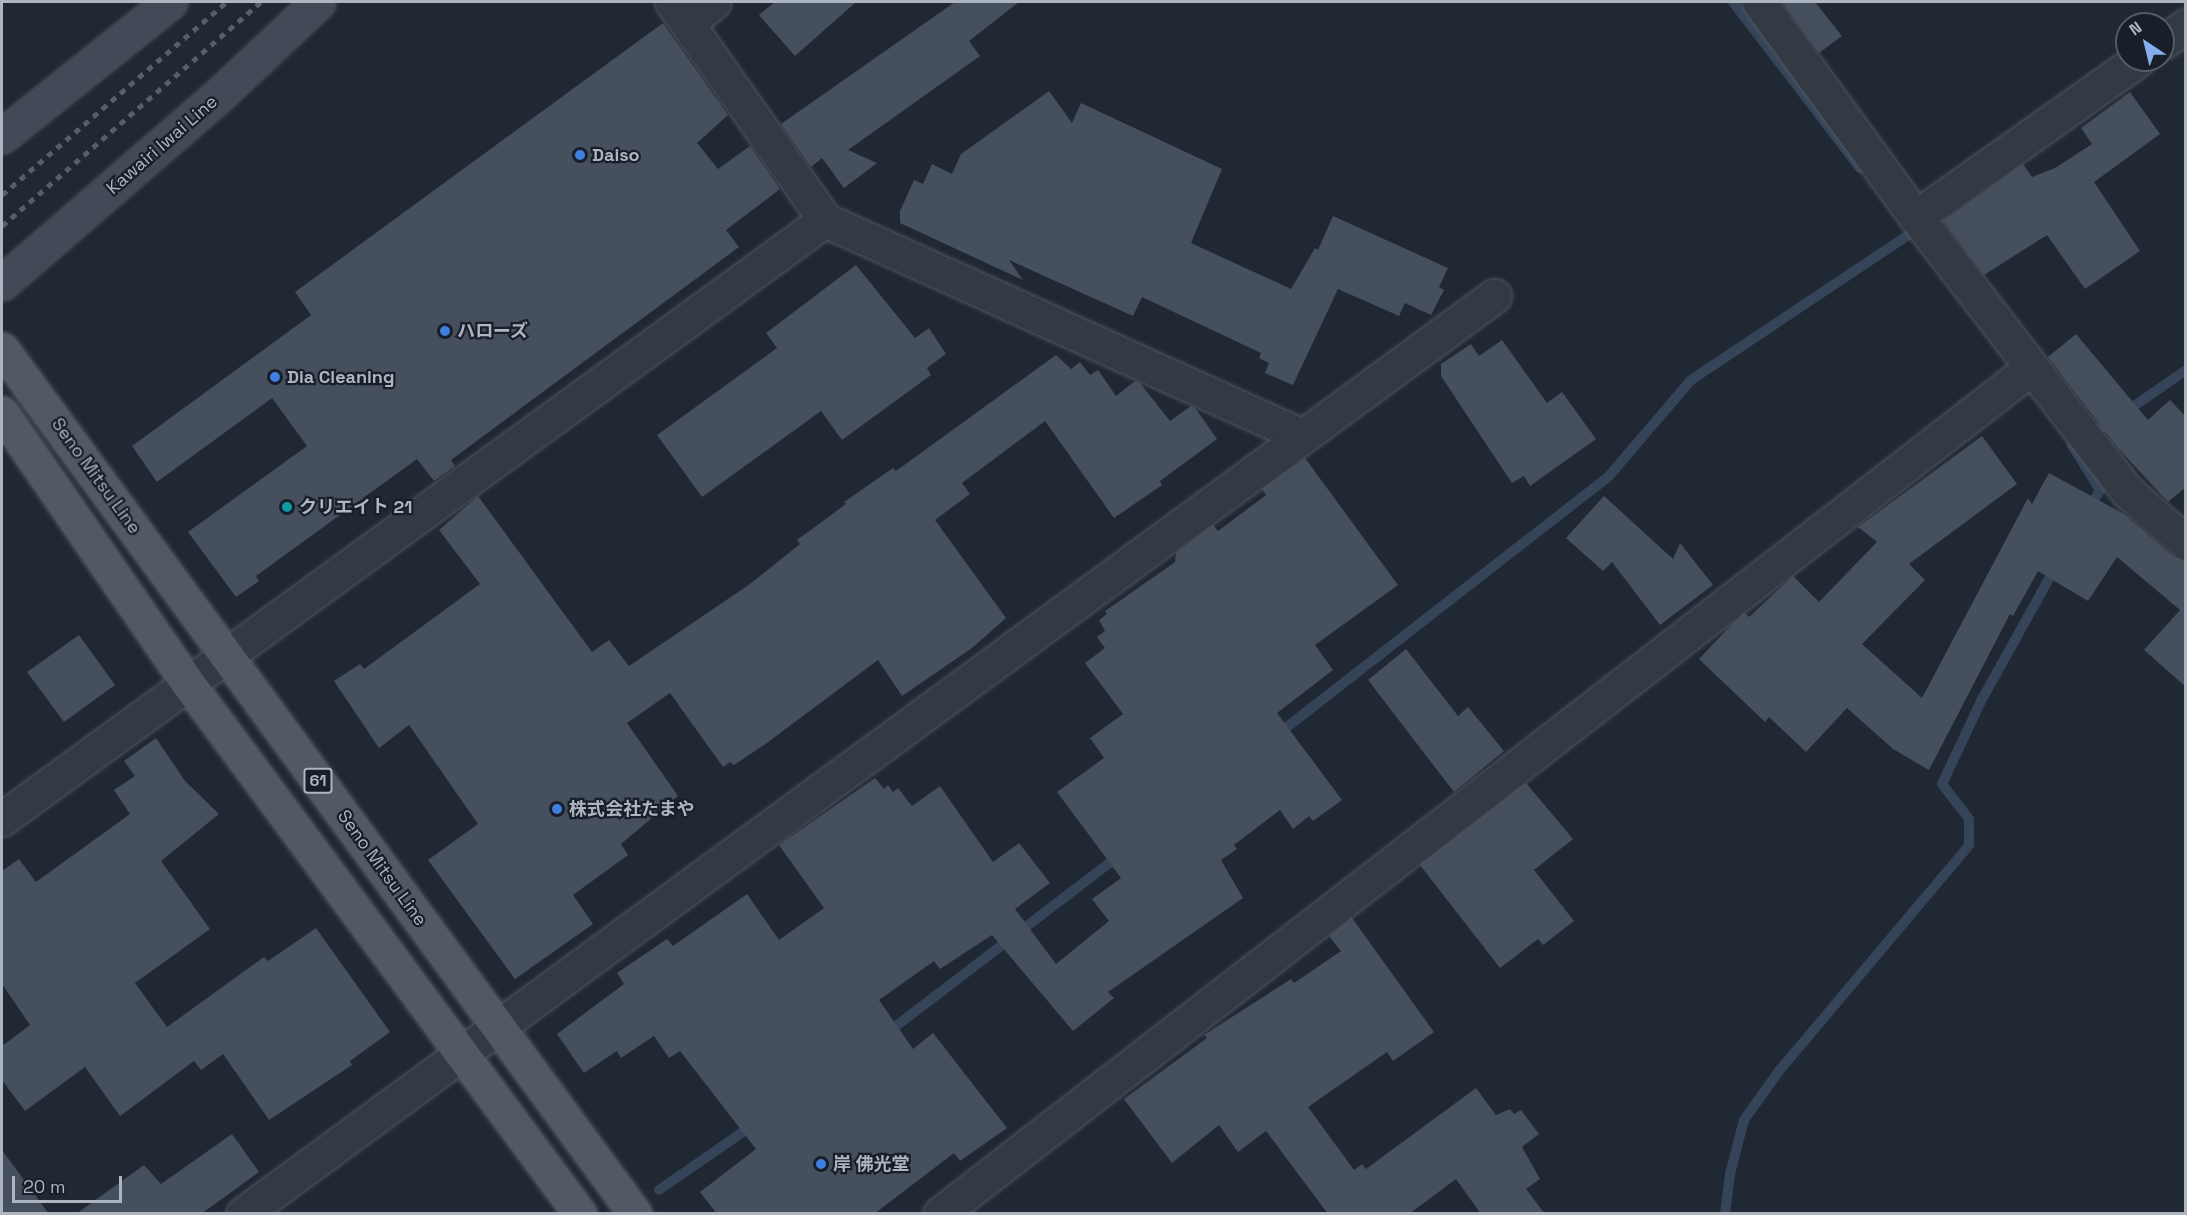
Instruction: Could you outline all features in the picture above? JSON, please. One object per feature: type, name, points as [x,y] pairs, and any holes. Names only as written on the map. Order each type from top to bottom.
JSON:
[{"type":"main road","points":[[2,136],[171,2]]},
{"type":"main road","name":"Kawairi Iwai Line","points":[[2,283],[218,96],[318,2]]},
{"type":"main road","name":"Seno Mitsu Line","points":[[2,349],[635,1214]]},
{"type":"main road","name":"61","points":[[2,413],[187,682],[580,1214]]},
{"type":"street","points":[[714,2],[680,12],[825,220],[1300,435]]},
{"type":"street","points":[[1759,2],[1916,218],[2022,374],[2128,492],[2186,543]]},
{"type":"street","points":[[1916,218],[2121,72]]},
{"type":"street","points":[[2,819],[187,682],[825,220]]},
{"type":"street","points":[[243,1214],[1300,435],[1494,296]]},
{"type":"street","points":[[940,1214],[2022,374]]},
{"type":"building","points":[[775,2],[856,2],[795,56],[759,15]]},
{"type":"building","points":[[955,2],[1019,2],[969,41],[980,56],[848,150],[877,163],[844,188],[822,158],[811,167],[781,124]]},
{"type":"building","points":[[1782,2],[1815,2],[1842,36],[1819,53]]},
{"type":"building","points":[[663,23],[728,115],[697,143],[718,169],[750,146],[780,189],[726,230],[739,247],[451,460],[455,466],[434,481],[417,459],[256,576],[259,581],[236,597],[188,532],[307,446],[272,398],[157,482],[132,446],[311,315],[295,292]]},
{"type":"building","points":[[1049,91],[1072,123],[1081,103],[1222,169],[1191,243],[1291,289],[1315,248],[1318,250],[1333,216],[1448,268],[1439,287],[1444,290],[1431,315],[1405,303],[1399,316],[1338,289],[1293,385],[1265,373],[1269,363],[1259,358],[1261,353],[1142,297],[1133,316],[1009,260],[1023,280],[900,223],[900,211],[914,180],[923,184],[932,164],[952,174],[961,154]]},
{"type":"building","points":[[2130,92],[2160,134],[2094,182],[2140,251],[2085,289],[2047,235],[1984,275],[1943,221],[2023,164],[2032,177],[2055,168],[2092,144],[2081,128]]},
{"type":"building","points":[[856,265],[915,338],[929,328],[946,354],[927,368],[931,375],[842,440],[821,411],[702,497],[657,435],[777,348],[766,333]]},
{"type":"building","points":[[2076,334],[2148,420],[2170,400],[2186,417],[2186,487],[2168,502],[2118,448],[2048,357]]},
{"type":"building","points":[[1502,340],[1547,403],[1562,392],[1596,439],[1530,486],[1524,476],[1512,483],[1441,376],[1441,364],[1471,344],[1479,356]]},
{"type":"building","points":[[1056,355],[1071,369],[1080,362],[1090,375],[1098,370],[1116,396],[1135,381],[1140,383],[1170,421],[1191,406],[1196,409],[1217,439],[1160,481],[1162,485],[1114,518],[1045,421],[962,483],[970,494],[935,520],[1006,618],[972,648],[902,696],[878,660],[764,745],[734,765],[730,762],[723,767],[670,693],[627,723],[678,796],[621,844],[628,855],[573,895],[593,924],[515,979],[428,860],[478,824],[409,725],[379,748],[334,681],[360,664],[364,669],[480,584],[439,530],[478,496],[592,652],[609,640],[629,666],[750,584],[800,544],[797,540],[846,504],[844,502],[893,468],[896,471]]},
{"type":"building","points":[[1982,436],[2017,484],[1909,564],[1925,580],[1862,644],[1922,698],[2028,498],[2032,504],[2049,473],[2124,514],[2174,557],[2186,561],[2186,687],[2144,650],[2180,610],[2117,557],[2088,601],[2038,571],[2013,616],[2010,614],[1929,770],[1893,749],[1847,708],[1806,752],[1769,717],[1765,722],[1699,659],[1733,623],[1745,613],[1749,617],[1793,576],[1819,602],[1877,542],[1858,527]]},
{"type":"building","points":[[1305,458],[1398,585],[1315,645],[1333,670],[1277,713],[1342,800],[1313,821],[1309,816],[1293,829],[1280,810],[1234,845],[1237,849],[1221,860],[1243,898],[1108,992],[1114,998],[1073,1031],[992,935],[940,969],[934,961],[879,1000],[913,1049],[933,1033],[1007,1128],[960,1161],[954,1153],[874,1214],[717,1214],[700,1192],[756,1149],[680,1051],[669,1058],[654,1036],[621,1058],[617,1051],[584,1073],[557,1034],[624,984],[617,973],[667,939],[673,946],[747,894],[779,940],[824,908],[779,845],[875,778],[884,789],[888,785],[893,792],[898,788],[912,806],[940,786],[993,862],[1019,843],[1050,883],[1015,909],[1056,964],[1109,921],[1092,899],[1121,878],[1057,792],[1104,758],[1090,738],[1123,714],[1085,663],[1105,648],[1097,637],[1105,631],[1099,620],[1107,614],[1105,611],[1175,562],[1176,553],[1213,525],[1218,531],[1266,495],[1262,489]]},
{"type":"building","points":[[1604,496],[1673,559],[1680,543],[1713,585],[1660,625],[1612,562],[1603,571],[1566,538]]},
{"type":"building","points":[[79,635],[115,685],[64,722],[27,672]]},
{"type":"building","points":[[1406,649],[1458,716],[1468,707],[1504,751],[1454,792],[1368,680]]},
{"type":"building","points":[[156,738],[185,781],[219,814],[161,861],[210,929],[135,983],[167,1027],[264,957],[268,961],[316,928],[390,1032],[350,1061],[352,1065],[269,1120],[223,1054],[201,1070],[194,1061],[120,1116],[85,1067],[25,1111],[2,1080],[2,1046],[30,1025],[2,984],[2,871],[19,859],[36,882],[130,814],[114,790],[135,776],[124,761]]},
{"type":"building","points":[[1526,783],[1573,839],[1534,870],[1574,921],[1543,945],[1538,939],[1500,968],[1420,865]]},
{"type":"building","points":[[1352,918],[1434,1032],[1393,1061],[1387,1052],[1308,1107],[1354,1170],[1362,1164],[1366,1169],[1476,1088],[1496,1115],[1510,1109],[1514,1114],[1521,1110],[1539,1134],[1522,1147],[1540,1179],[1526,1189],[1545,1214],[1481,1214],[1456,1179],[1409,1214],[1328,1214],[1266,1131],[1238,1152],[1219,1125],[1172,1163],[1124,1099],[1207,1038],[1204,1035],[1291,979],[1294,983],[1341,951],[1329,936]]},
{"type":"building","points":[[232,1134],[259,1172],[201,1214],[76,1214],[144,1165],[161,1184]]},
{"type":"building","points":[[2,1150],[49,1214],[2,1214]]},
{"type":"waterway","points":[[1733,2],[1860,168]]},
{"type":"waterway","points":[[1278,734],[1609,476],[1691,380],[1910,234]]},
{"type":"waterway","points":[[2089,437],[2186,370]]},
{"type":"waterway","points":[[2072,445],[2100,490],[2089,509]]},
{"type":"waterway","points":[[1725,1214],[1730,1174],[1744,1120],[1779,1071],[1969,845],[1969,819],[1942,784],[1981,701],[2056,566]]},
{"type":"waterway","points":[[887,1033],[1120,855]]},
{"type":"waterway","points":[[659,1190],[753,1125]]},
{"type":"railway","points":[[2,195],[226,2]]},
{"type":"railway","points":[[2,226],[261,2]]},
{"type":"place","name":"Daiso","points":[[580,155]]},
{"type":"place","name":"ハローズ","points":[[445,331]]},
{"type":"place","name":"Dia Cleaning","points":[[275,377]]},
{"type":"place","name":"クリエイト 21","points":[[287,507]]},
{"type":"place","name":"株式会社たまや","points":[[557,809]]},
{"type":"place","name":"岸 佛光堂","points":[[821,1164]]}]
